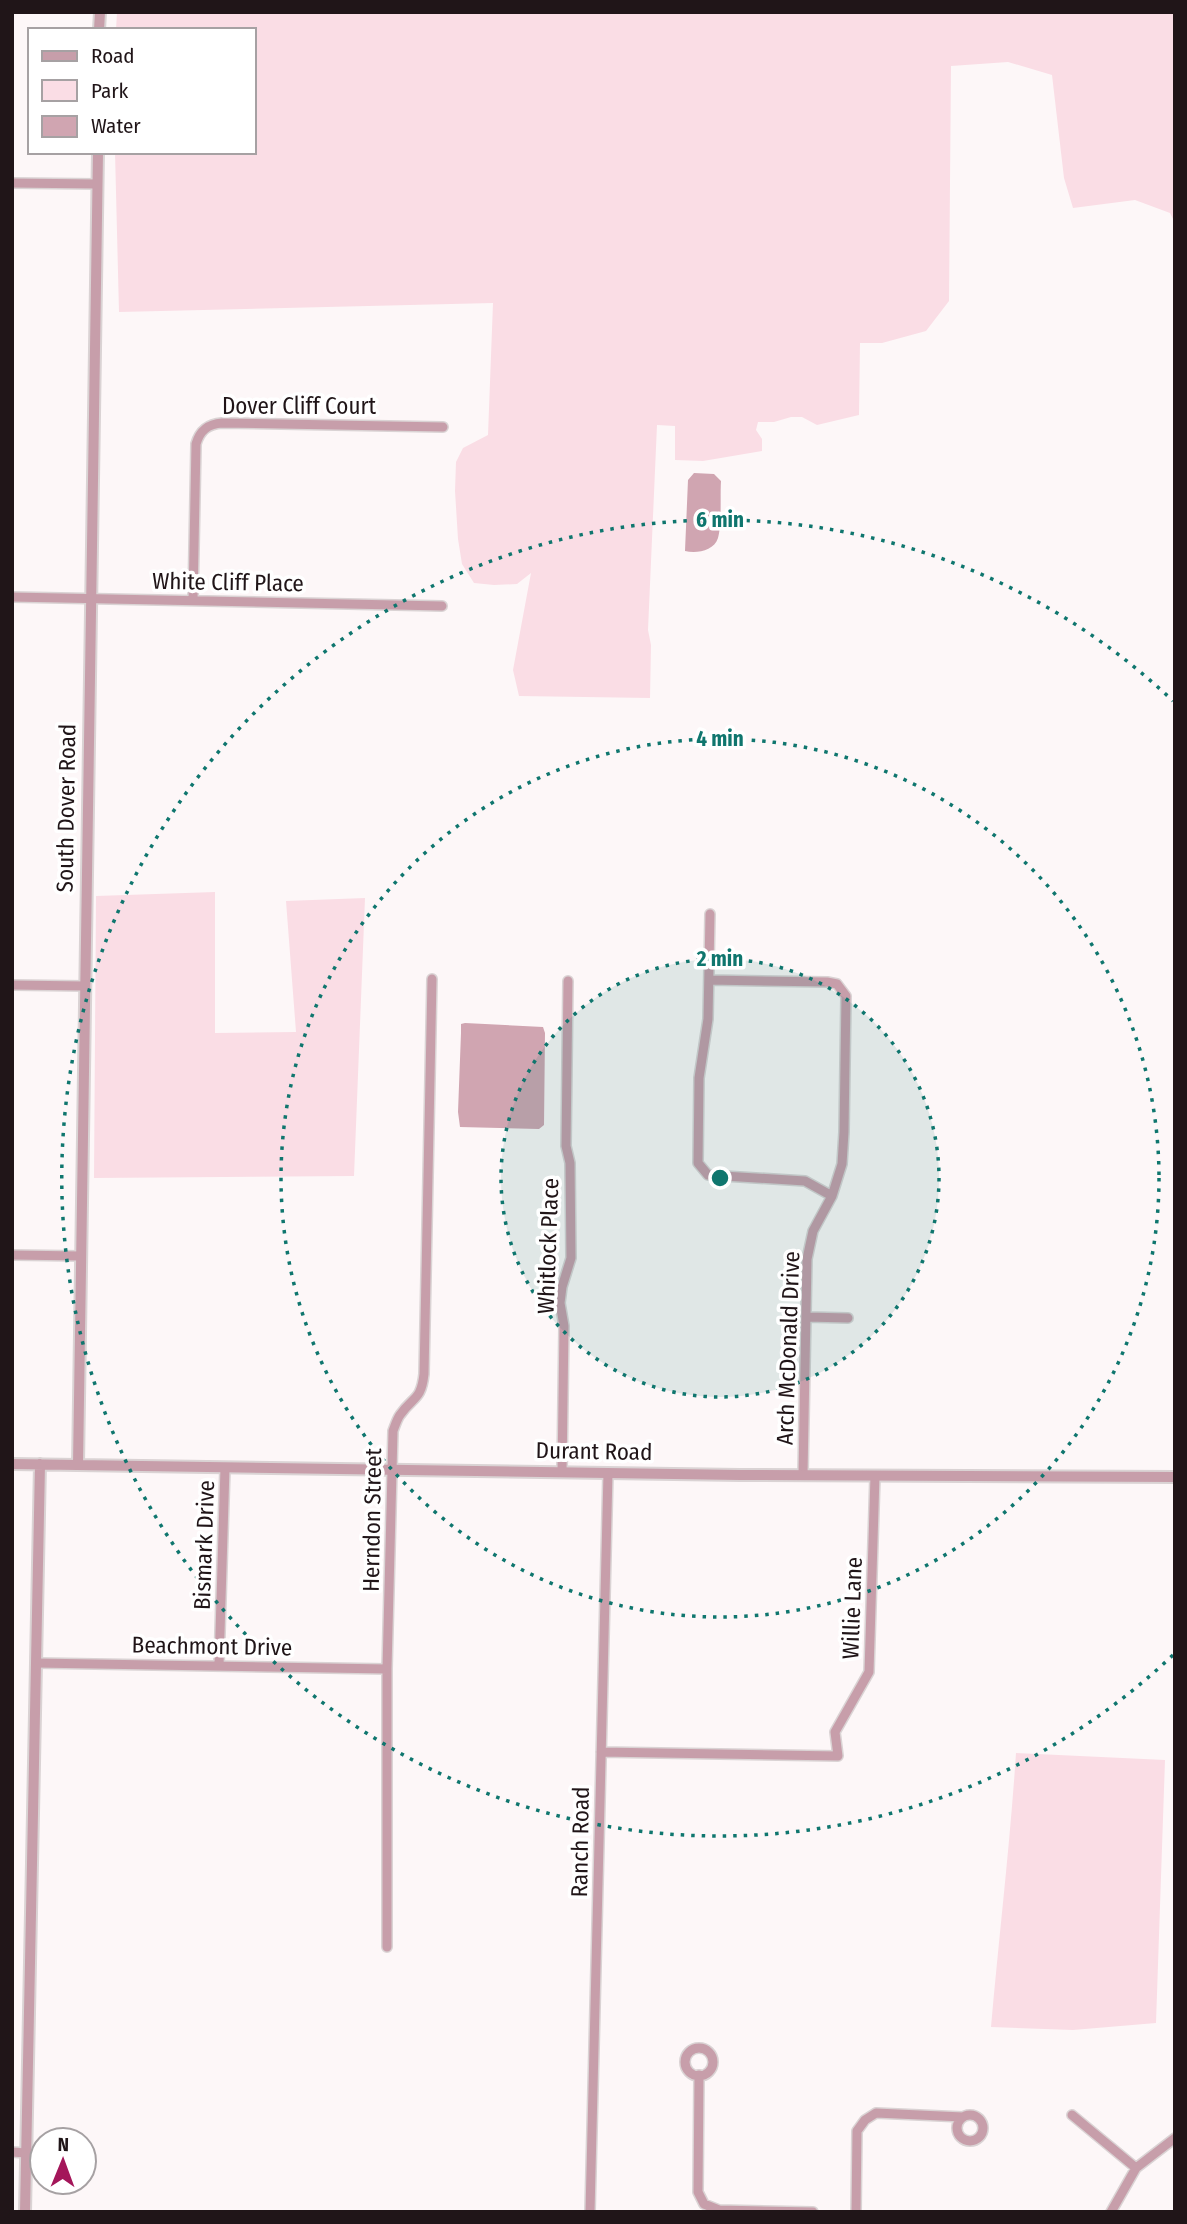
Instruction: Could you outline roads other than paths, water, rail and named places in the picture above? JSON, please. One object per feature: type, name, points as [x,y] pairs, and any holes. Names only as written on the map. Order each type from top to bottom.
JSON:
[{"type":"street","name":"South Dover Road","points":[[78,1465],[98,154]]},
{"type":"street","points":[[12,183],[97,184]]},
{"type":"street","name":"Dover Cliff Court","points":[[193,600],[196,443],[205,428],[222,422],[443,426]]},
{"type":"street","name":"White Cliff Place","points":[[12,597],[442,606]]},
{"type":"street","points":[[710,914],[708,1019],[699,1078],[698,1163],[708,1175],[805,1181],[832,1196]]},
{"type":"street","name":"Herndon Street","points":[[387,1947],[387,1669],[393,1431],[400,1415],[416,1400],[423,1386],[432,979]]},
{"type":"street","name":"Arch McDonald Drive","points":[[709,980],[827,982],[837,984],[844,991],[847,1004],[842,1164],[832,1196],[813,1231],[809,1246],[803,1474]]},
{"type":"street","name":"Whitlock Place","points":[[562,1472],[564,1326],[560,1303],[571,1258],[570,1163],[566,1146],[568,981]]},
{"type":"street","points":[[12,985],[85,986]]},
{"type":"street","points":[[12,1255],[81,1256]]},
{"type":"street","points":[[807,1317],[848,1318]]},
{"type":"street","name":"Durant Road","points":[[12,1464],[875,1476],[1175,1477]]},
{"type":"street","points":[[25,2212],[40,1464]]},
{"type":"street","name":"Bismark Drive","points":[[219,1665],[225,1468]]},
{"type":"street","name":"Ranch Road","points":[[590,2212],[608,1473]]},
{"type":"street","name":"Willie Lane","points":[[601,1752],[838,1756],[835,1732],[869,1672],[875,1476]]},
{"type":"street","name":"Beachmont Drive","points":[[36,1663],[387,1669]]},
{"type":"street","points":[[699,2075],[698,2192],[704,2204],[719,2210],[813,2212]]},
{"type":"street","points":[[856,2212],[858,2132],[865,2120],[876,2113],[963,2117]]},
{"type":"street","points":[[1072,2115],[1136,2168]]},
{"type":"street","points":[[1111,2212],[1136,2168],[1175,2138]]},
{"type":"street","points":[[12,2152],[26,2153]]},
{"type":"water","points":[[694,473],[714,474],[721,481],[718,538],[709,549],[694,552],[685,551],[688,480]]},
{"type":"water","points":[[461,1024],[543,1027],[544,1125],[539,1129],[460,1127],[458,1112]]}]
